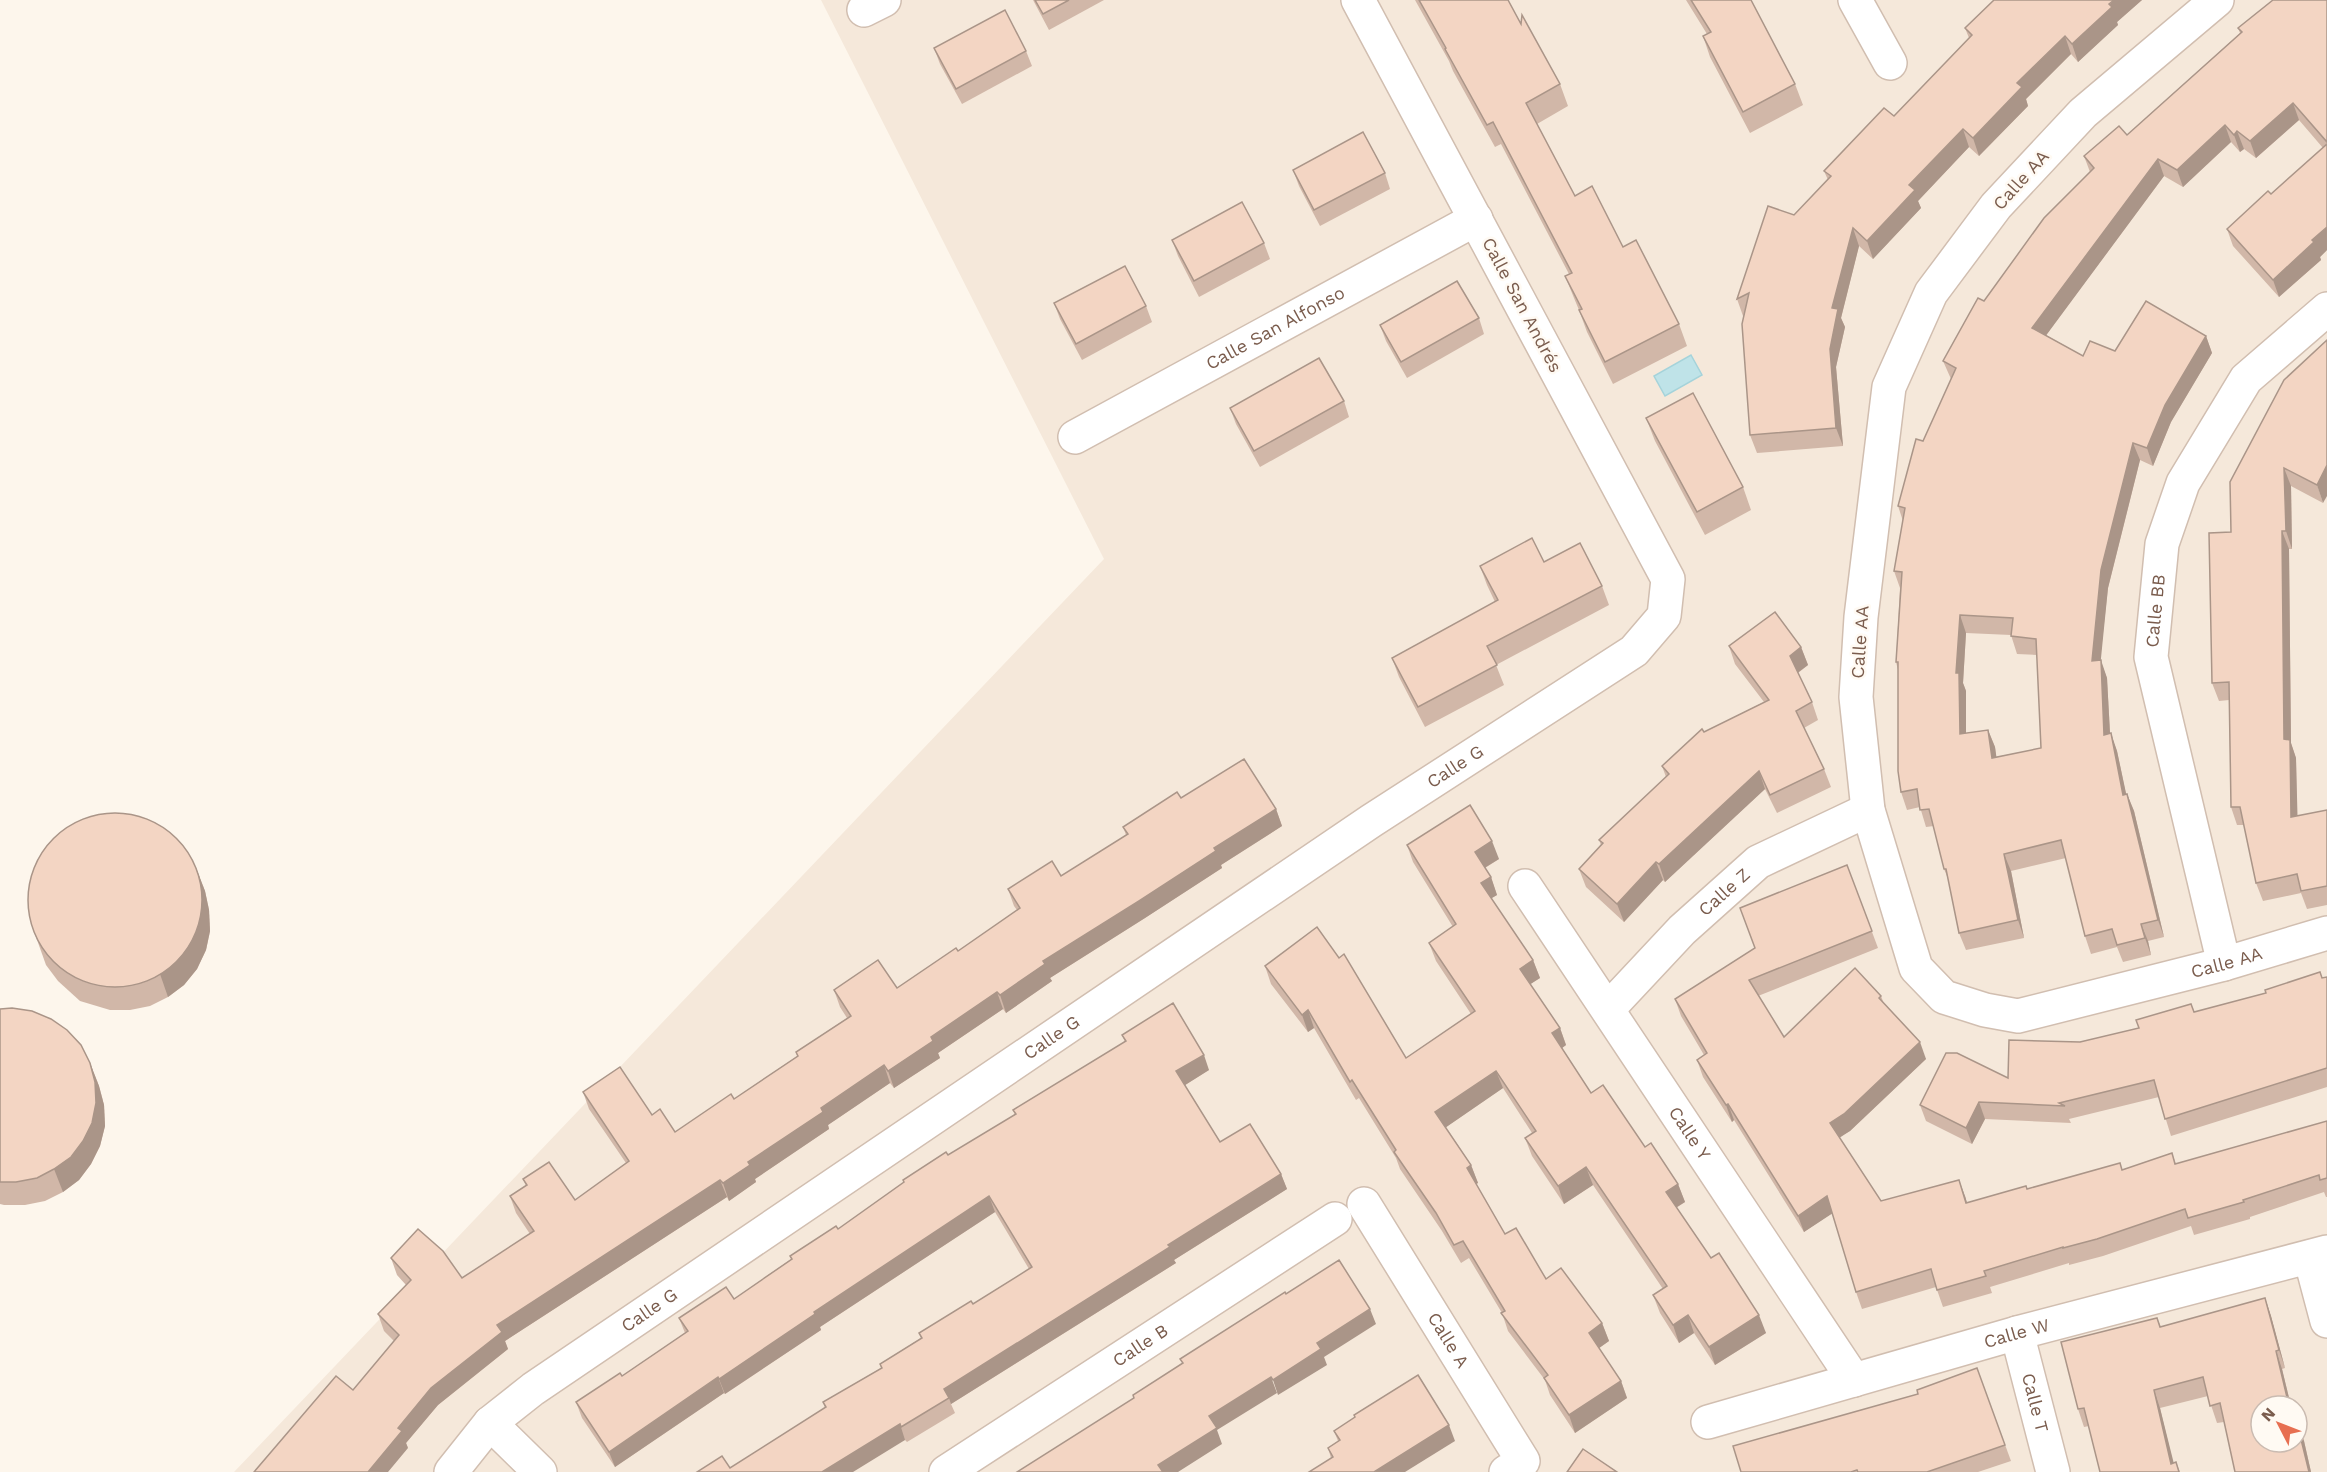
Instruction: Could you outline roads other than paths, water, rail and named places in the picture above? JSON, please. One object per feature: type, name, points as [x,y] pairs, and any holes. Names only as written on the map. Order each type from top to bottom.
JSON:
[{"type":"street","name":"Calle San Andrés","points":[[1358,0],[1668,579],[1664,616]]},
{"type":"street","points":[[1855,0],[1890,63]]},
{"type":"street","name":"Calle AA","points":[[2217,0],[2083,113],[1996,207],[1931,293],[1889,387],[1861,617],[1856,697],[1868,810],[1916,968],[1944,997],[1985,1010],[2018,1016],[2224,964],[2327,933]]},
{"type":"street","name":"Calle San Alfonso","points":[[1075,437],[1476,219]]},
{"type":"street","name":"Calle BB","points":[[2224,964],[2151,657],[2162,544],[2183,483],[2247,379],[2327,309]]},
{"type":"street","name":"Calle G","points":[[451,1472],[490,1424],[533,1389],[1371,821],[1634,651],[1664,616]]},
{"type":"street","name":"Calle Z","points":[[1608,1009],[1682,930],[1758,862],[1868,810]]},
{"type":"street","name":"Calle Y","points":[[1525,886],[1854,1380]]},
{"type":"street","name":"Calle A","points":[[1364,1204],[1523,1461],[1506,1472]]},
{"type":"street","name":"Calle B","points":[[946,1472],[1335,1219]]},
{"type":"street","points":[[2318,1254],[2327,1321]]},
{"type":"street","name":"Calle W","points":[[1708,1422],[2017,1333],[2318,1254]]},
{"type":"street","name":"Calle T","points":[[2017,1333],[2053,1472]]},
{"type":"street","points":[[490,1424],[540,1472]]},
{"type":"water","points":[[1691,355],[1702,375],[1665,396],[1654,376]]}]
